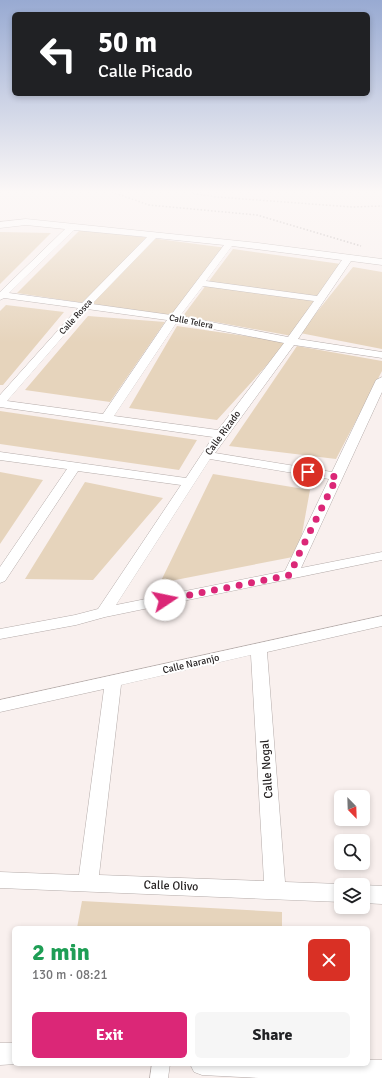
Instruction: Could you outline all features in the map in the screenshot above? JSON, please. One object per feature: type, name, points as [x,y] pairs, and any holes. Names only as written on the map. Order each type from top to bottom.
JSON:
[{"type":"street","points":[[1,296],[55,242]]},
{"type":"street","name":"Calle Rosca","points":[[0,403],[85,306],[147,242]]},
{"type":"street","points":[[223,242],[382,262]]},
{"type":"street","points":[[106,419],[174,318],[230,243]]},
{"type":"street","name":"Calle Rizado","points":[[103,612],[206,455],[291,342],[348,258]]},
{"type":"street","points":[[200,283],[320,300]]},
{"type":"street","name":"Calle Telera","points":[[1,296],[174,318],[291,342],[382,355]]},
{"type":"street","points":[[290,575],[382,380]]},
{"type":"street","points":[[0,403],[221,434]]},
{"type":"street","points":[[206,455],[337,477]]},
{"type":"street","points":[[0,456],[189,482]]},
{"type":"street","points":[[0,578],[75,466]]},
{"type":"street","points":[[0,634],[76,620],[103,612],[382,556]]},
{"type":"street","name":"Calle Naranjo","points":[[0,706],[382,621]]},
{"type":"street","name":"Calle Nogal","points":[[259,648],[275,889]]},
{"type":"street","points":[[88,884],[113,682]]},
{"type":"street","name":"Calle Olivo","points":[[0,880],[275,889],[334,893]]},
{"type":"street","points":[[370,894],[382,895]]},
{"type":"street","points":[[0,1054],[12,1054]]},
{"type":"street","points":[[160,1066],[160,1078]]},
{"type":"street","points":[[247,1066],[382,1072]]},
{"type":"path","points":[[348,242],[367,248]]},
{"type":"shaded area","points":[[0,242],[42,242],[0,284]]},
{"type":"shaded area","points":[[68,242],[183,242],[227,248],[176,317],[17,293]]},
{"type":"shaded area","points":[[233,249],[341,264],[292,336],[183,316]]},
{"type":"shaded area","points":[[353,267],[382,272],[382,349],[300,333]]},
{"type":"shaded area","points":[[6,305],[64,312],[3,385],[0,385],[0,311]]},
{"type":"shaded area","points":[[88,316],[165,322],[110,402],[25,390]]},
{"type":"shaded area","points":[[177,326],[288,342],[217,420],[129,408]]},
{"type":"shaded area","points":[[297,346],[382,361],[382,371],[336,459],[229,446]]},
{"type":"shaded area","points":[[0,411],[197,440],[179,470],[0,444]]},
{"type":"shaded area","points":[[0,472],[43,480],[0,544]]},
{"type":"shaded area","points":[[213,474],[310,490],[298,556],[160,583]]},
{"type":"shaded area","points":[[85,482],[163,498],[93,580],[25,579]]},
{"type":"shaded area","points":[[82,901],[282,912],[282,926],[77,926]]},
{"type":"route","points":[[165,600],[290,575],[337,477],[308,472]]}]
